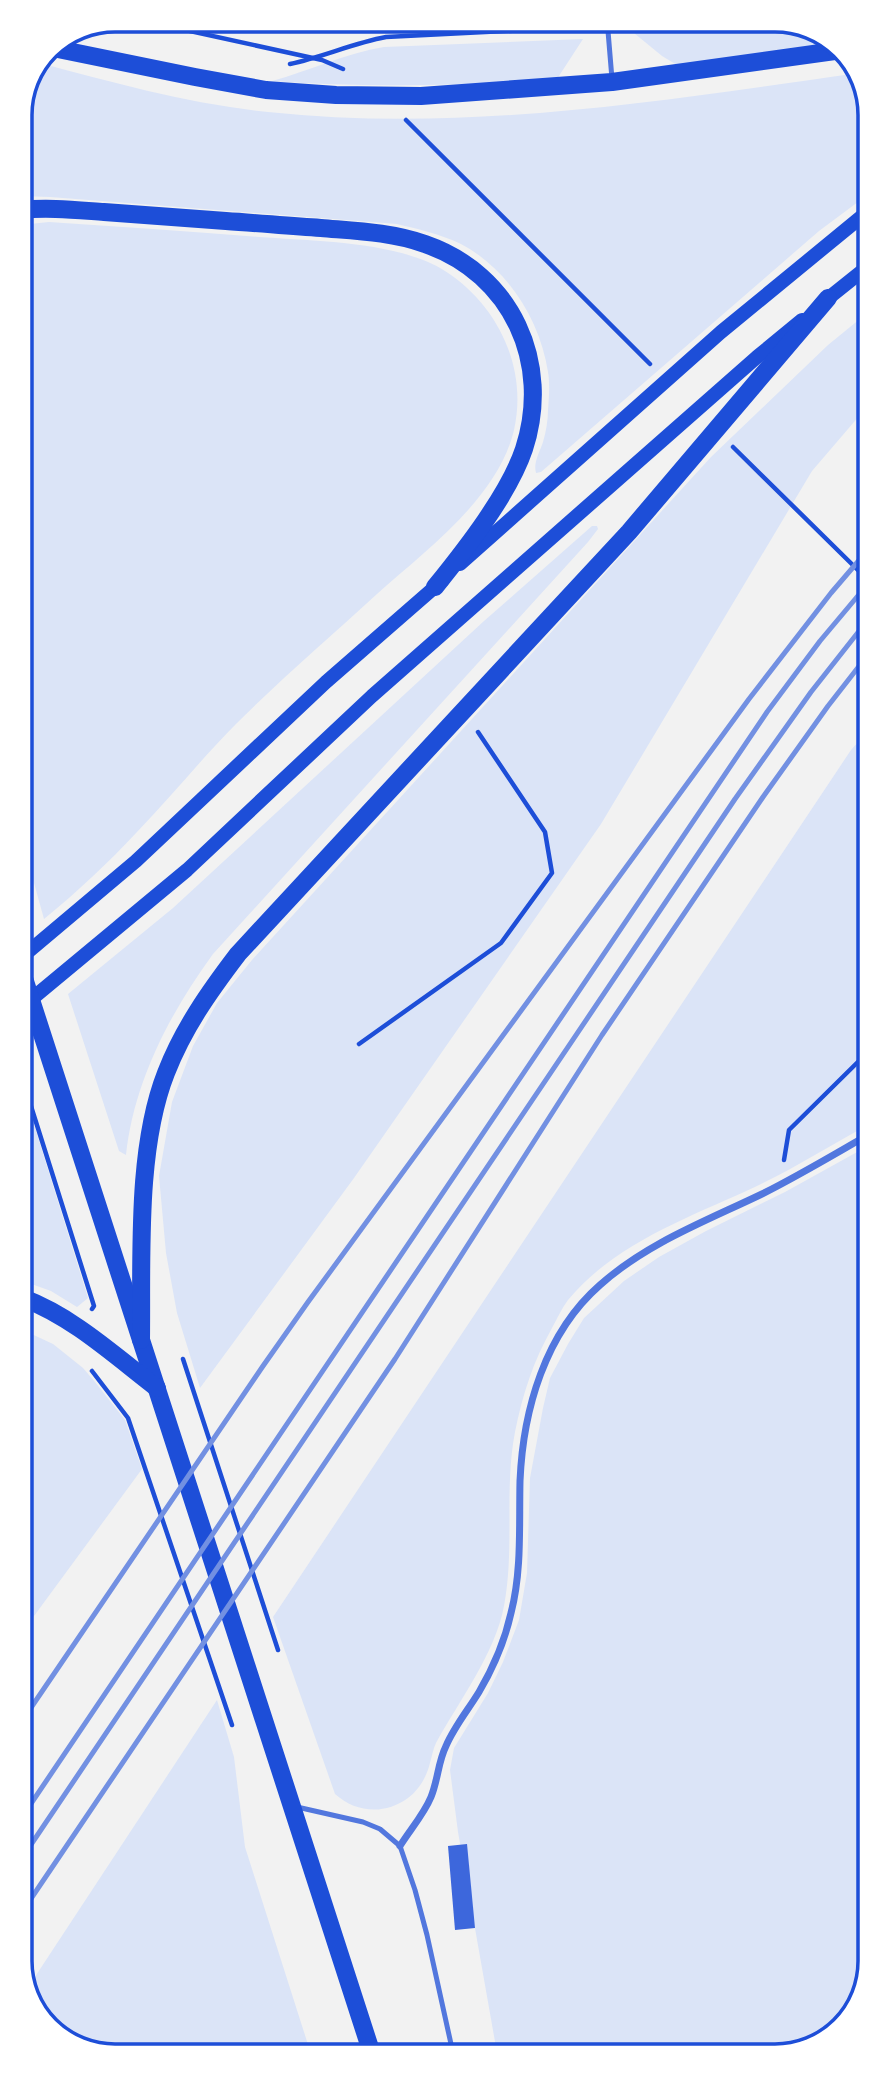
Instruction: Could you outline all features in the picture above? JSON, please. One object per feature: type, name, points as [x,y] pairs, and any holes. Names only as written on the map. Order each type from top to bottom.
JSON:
[{"type":"main road","points":[[63,50],[266,90],[336,95],[421,96],[612,82],[829,52]]},
{"type":"main road","points":[[32,210],[77,210],[372,232],[425,244],[477,273],[504,302],[524,337],[529,356],[531,409],[523,450],[511,477],[468,545],[435,587]]},
{"type":"main road","points":[[32,949],[136,861],[326,682],[720,332],[858,220]]},
{"type":"main road","points":[[32,999],[187,870],[383,687],[747,366],[858,274]]},
{"type":"main road","points":[[141,1340],[143,1223],[151,1132],[165,1075],[184,1032],[211,989],[237,954],[629,532],[828,298]]},
{"type":"main road","points":[[32,1003],[369,2043]]},
{"type":"main road","points":[[32,1301],[78,1327],[157,1388]]},
{"type":"street","points":[[400,1846],[430,1799],[444,1748],[481,1688],[507,1630],[513,1610],[519,1564],[523,1446],[537,1385],[555,1342],[599,1285],[627,1264],[685,1229],[780,1185],[858,1141]]},
{"type":"lane","points":[[608,32],[612,82]]},
{"type":"lane","points":[[292,1806],[363,1822],[380,1829],[400,1846],[427,1935],[451,2044]]},
{"type":"path","points":[[192,32],[322,60],[347,71]]},
{"type":"path","points":[[282,65],[316,58],[359,42],[386,37],[503,32]]},
{"type":"path","points":[[398,112],[653,366]]},
{"type":"path","points":[[732,445],[858,570]]},
{"type":"path","points":[[359,1044],[501,943],[552,873],[545,831],[464,711]]},
{"type":"path","points":[[780,1185],[789,1130],[858,1062]]},
{"type":"path","points":[[32,1109],[94,1306]]},
{"type":"path","points":[[183,1359],[278,1650]]},
{"type":"path","points":[[83,1363],[128,1418],[232,1725]]},
{"type":"shaded area","points":[[781,32],[797,34],[820,45],[677,65],[634,33]]},
{"type":"shaded area","points":[[583,39],[557,79],[414,85],[272,81],[356,53],[384,47]]},
{"type":"shaded area","points":[[48,65],[210,104],[342,118],[416,119],[564,111],[848,74],[858,103],[858,202],[819,231],[541,472],[536,473],[536,461],[547,422],[549,391],[544,353],[529,315],[506,281],[476,253],[459,243],[397,224],[32,196],[32,109],[34,93]]},
{"type":"shaded area","points":[[49,222],[355,244],[426,261],[464,285],[480,301],[505,340],[517,384],[514,430],[506,455],[477,500],[438,541],[253,707],[115,855],[44,919],[32,876],[32,224]]},
{"type":"shaded area","points":[[858,321],[858,417],[812,471],[601,824],[354,1178],[200,1388],[177,1313],[166,1253],[159,1176],[172,1102],[193,1046],[217,1003],[252,960],[711,457],[828,345]]},
{"type":"shaded area","points":[[592,526],[597,526],[598,529],[588,542],[213,954],[182,1000],[156,1049],[137,1101],[126,1155],[119,1151],[68,994],[173,908],[484,621]]},
{"type":"shaded area","points":[[858,742],[858,1131],[771,1179],[681,1220],[631,1247],[608,1262],[568,1300],[539,1353],[518,1418],[510,1475],[507,1584],[504,1606],[493,1642],[436,1743],[427,1773],[416,1791],[390,1807],[371,1810],[352,1805],[335,1794],[273,1617]]},
{"type":"shaded area","points":[[32,1118],[88,1298],[77,1307],[51,1291],[32,1284]]},
{"type":"shaded area","points":[[858,1152],[856,1982],[845,2007],[826,2026],[802,2039],[787,2043],[495,2044],[458,1832],[450,1770],[454,1748],[488,1693],[519,1620],[527,1573],[530,1478],[550,1378],[584,1318],[624,1281],[659,1257],[706,1231]]},
{"type":"shaded area","points":[[32,1334],[53,1344],[83,1368],[95,1382],[125,1420],[142,1469],[32,1619]]},
{"type":"shaded area","points":[[217,1700],[234,1757],[245,1847],[308,2043],[98,2042],[73,2032],[52,2015],[45,2007],[34,1979]]},
{"type":"building","points":[[467,1844],[475,1928],[455,1930],[448,1846]]},
{"type":"railway","points":[[32,1706],[308,1302],[749,699],[858,562]]},
{"type":"railway","points":[[32,1802],[767,712],[858,596]]},
{"type":"railway","points":[[32,1843],[735,799],[811,692],[858,632]]},
{"type":"railway","points":[[32,1897],[395,1359],[602,1035],[763,797],[858,668]]}]
